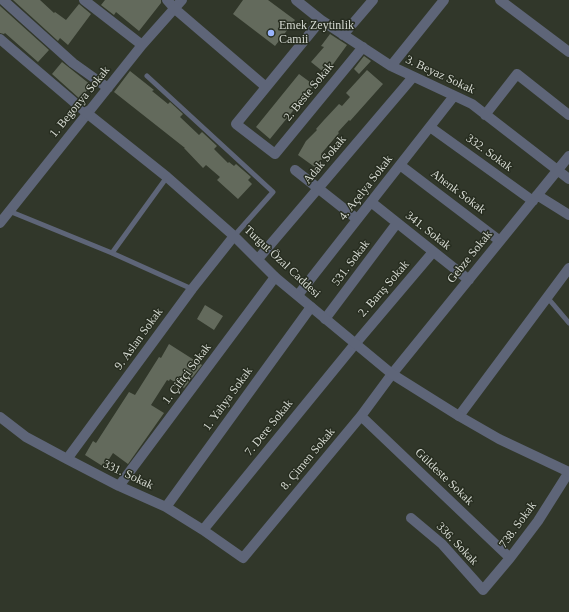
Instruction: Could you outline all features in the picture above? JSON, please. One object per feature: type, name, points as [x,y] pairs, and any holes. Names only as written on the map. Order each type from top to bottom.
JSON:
[{"type":"street","points":[[3,0],[73,63],[108,88]]},
{"type":"street","points":[[84,0],[142,45]]},
{"type":"street","points":[[167,0],[266,87],[320,20]]},
{"type":"street","name":"1. Begonya Sokak","points":[[0,223],[142,45],[176,9],[182,0]]},
{"type":"street","points":[[343,35],[373,0]]},
{"type":"street","points":[[391,66],[444,0]]},
{"type":"street","points":[[500,0],[569,52]]},
{"type":"street","name":"3. Beyaz Sokak","points":[[302,2],[320,20],[391,66],[472,104],[569,179]]},
{"type":"street","name":"Turgut Özal Caddesi","points":[[0,39],[88,114],[167,177],[234,236],[275,277],[392,374],[499,439],[569,472]]},
{"type":"street","name":"2. Beste Sokak","points":[[266,87],[236,124],[275,154],[363,47]]},
{"type":"street","points":[[486,115],[517,74],[569,115]]},
{"type":"street","name":"Adak Sokak","points":[[258,259],[413,77]]},
{"type":"street","name":"4. Açelya Sokak","points":[[298,295],[454,96]]},
{"type":"street","name":"332. Sokak","points":[[430,127],[535,198],[569,215]]},
{"type":"street","name":"Gebze Sokak","points":[[392,374],[569,156]]},
{"type":"street","name":"Ahenk Sokak","points":[[400,165],[500,241]]},
{"type":"street","points":[[295,170],[357,219]]},
{"type":"street","name":"341. Sokak","points":[[371,202],[469,280]]},
{"type":"street","name":"531. Sokak","points":[[325,319],[397,223]]},
{"type":"street","name":"9. Aslan Sokak","points":[[67,460],[192,289],[234,236]]},
{"type":"street","name":"2. Barış Sokak","points":[[355,344],[433,252]]},
{"type":"street","points":[[459,416],[569,268]]},
{"type":"street","name":"1. Çiftçi Sokak","points":[[119,486],[275,277]]},
{"type":"street","name":"1. Yahya Sokak","points":[[166,507],[311,307]]},
{"type":"street","name":"7. Dere Sokak","points":[[203,530],[355,344]]},
{"type":"street","name":"8. Çimen Sokak","points":[[243,558],[361,416],[392,374]]},
{"type":"street","name":"Güldeste Sokak","points":[[361,416],[510,558]]},
{"type":"street","name":"331. Sokak","points":[[0,417],[26,437],[67,460],[166,507],[203,530],[243,558]]},
{"type":"street","name":"738. Sokak","points":[[483,590],[538,521],[569,472]]},
{"type":"street","name":"336. Sokak","points":[[410,518],[442,544],[483,590]]},
{"type":"lane","points":[[147,76],[273,192],[234,236]]},
{"type":"lane","points":[[112,253],[167,177]]},
{"type":"lane","points":[[9,211],[112,253],[192,289]]},
{"type":"lane","points":[[548,297],[569,323]]},
{"type":"building","points":[[13,0],[40,0],[54,13],[55,12],[66,20],[79,4],[91,14],[68,45],[60,38],[58,41]]},
{"type":"building","points":[[105,0],[161,0],[161,3],[139,31],[116,12],[114,15],[101,5]]},
{"type":"building","name":"Emek Zeytinlik Camii","points":[[243,0],[268,0],[295,20],[275,46],[233,14]]},
{"type":"building","points":[[0,6],[49,50],[38,62],[5,33],[0,33]]},
{"type":"building","points":[[330,34],[347,45],[326,74],[311,62],[324,47],[321,46]]},
{"type":"building","points":[[364,56],[371,61],[359,74],[354,69]]},
{"type":"building","points":[[62,62],[91,85],[80,99],[52,74]]},
{"type":"building","points":[[367,70],[383,84],[350,121],[349,120],[338,132],[339,133],[321,154],[324,156],[316,168],[298,155],[306,141],[324,120],[339,104],[342,106],[350,97],[346,93]]},
{"type":"building","points":[[130,71],[154,90],[152,91],[168,104],[170,102],[183,114],[180,117],[199,135],[202,132],[217,146],[214,149],[228,163],[229,162],[234,166],[236,164],[251,177],[248,180],[252,184],[238,199],[217,180],[220,177],[206,165],[203,168],[185,148],[114,92]]},
{"type":"building","points":[[299,74],[314,85],[270,139],[256,127]]},
{"type":"building","points":[[205,305],[223,316],[214,330],[197,319]]},
{"type":"building","points":[[169,344],[202,365],[184,388],[170,379],[169,381],[167,380],[151,405],[164,413],[128,464],[113,453],[104,467],[85,455],[93,441],[96,443],[129,392],[135,395]]},
{"type":"place","name":"Emek Zeytinlik Camii","points":[[271,33]]}]
